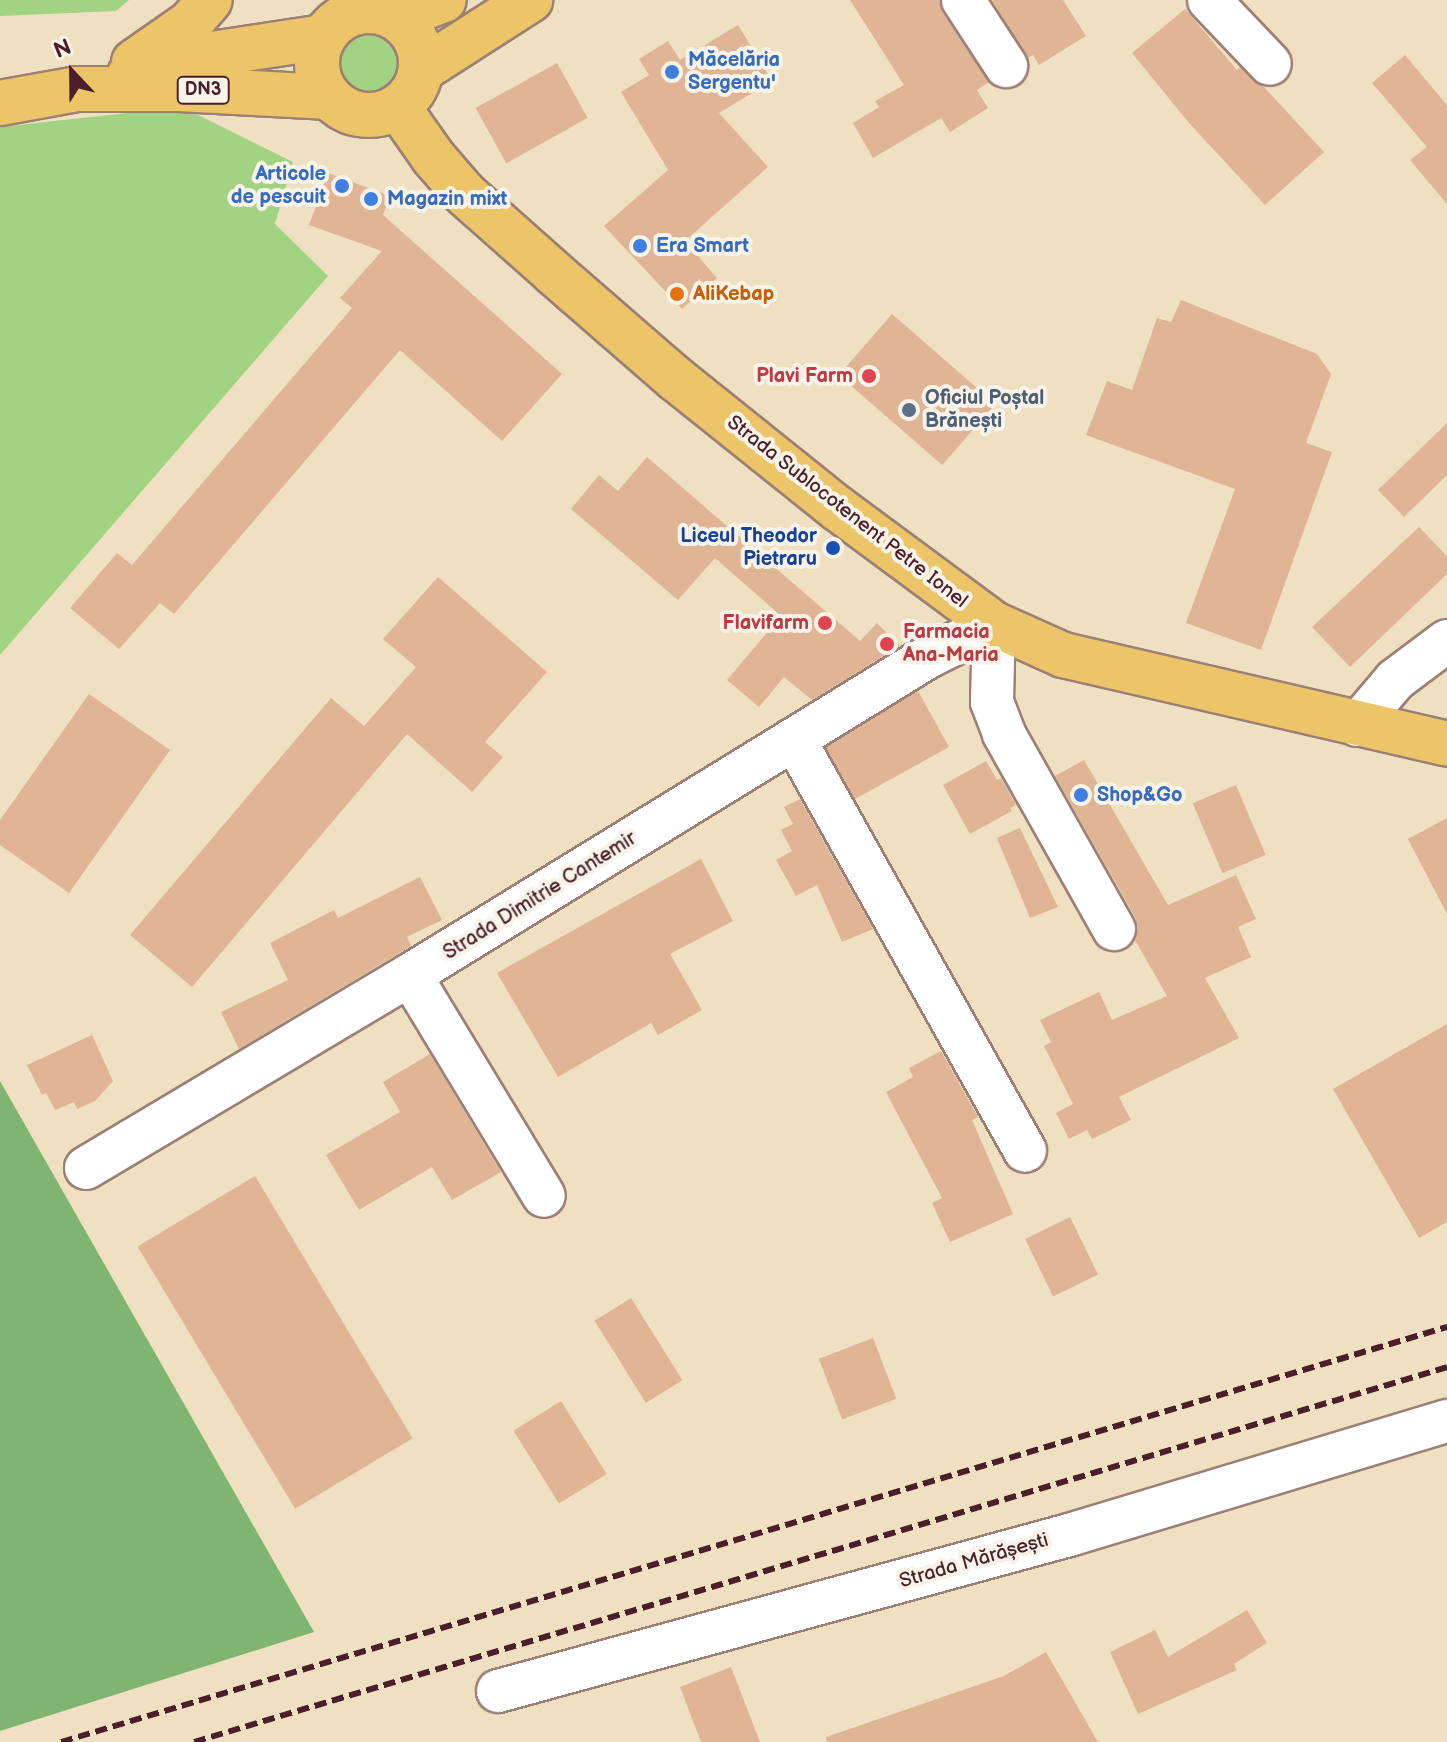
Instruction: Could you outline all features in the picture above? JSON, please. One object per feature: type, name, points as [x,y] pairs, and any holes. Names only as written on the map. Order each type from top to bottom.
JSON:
[{"type":"main road","points":[[77,89],[156,49],[190,23],[210,0]]},
{"type":"main road","points":[[397,18],[444,0]]},
{"type":"main road","points":[[421,70],[530,0]]},
{"type":"main road","points":[[362,11],[380,11],[397,18],[417,41],[421,70],[409,97],[398,107],[384,113],[354,113],[329,97],[317,68],[334,18],[362,11]]},
{"type":"main road","name":"DN3","points":[[0,103],[77,89],[334,18]]},
{"type":"main road","name":"DN3","points":[[77,89],[179,89],[329,97]]},
{"type":"main road","name":"Strada Sublocotenent Petre Ionel","points":[[398,107],[433,157],[465,194],[676,379],[837,508],[994,624],[1063,655],[1447,744]]},
{"type":"street","points":[[963,0],[1006,66]]},
{"type":"street","points":[[1209,0],[1270,64]]},
{"type":"street","points":[[994,624],[992,702],[1004,734],[1114,929]]},
{"type":"street","name":"Strada Dimitrie Cantemir","points":[[86,1168],[410,975],[928,657],[994,624]]},
{"type":"street","points":[[1357,725],[1395,680],[1447,641]]},
{"type":"street","points":[[794,739],[1025,1151]]},
{"type":"street","points":[[410,975],[544,1196]]},
{"type":"street","name":"Strada Mărășești","points":[[498,1691],[1069,1535],[1447,1421]]},
{"type":"green space","points":[[0,0],[129,0],[116,11],[0,16]]},
{"type":"green space","points":[[369,26],[383,29],[395,37],[403,49],[406,63],[403,77],[395,89],[383,97],[369,100],[355,97],[343,89],[335,77],[332,63],[335,49],[343,37],[355,29]]},
{"type":"green space","points":[[182,107],[293,162],[275,224],[328,276],[0,655],[0,127]]},
{"type":"green space","points":[[0,1081],[314,1632],[0,1731]]},
{"type":"building","points":[[850,0],[939,0],[943,13],[989,82],[977,90],[988,108],[950,132],[941,118],[873,158],[853,123],[879,107],[875,101],[904,85]]},
{"type":"building","points":[[992,0],[1063,0],[1086,36],[1039,65],[1033,55],[1028,58]]},
{"type":"building","points":[[1185,9],[1237,70],[1240,67],[1264,87],[1324,152],[1265,205],[1189,123],[1132,53]]},
{"type":"building","points":[[738,25],[772,81],[719,113],[768,167],[685,241],[717,278],[682,309],[604,226],[668,170],[621,92],[649,75],[639,59],[668,41],[680,60]]},
{"type":"building","points":[[1405,55],[1447,105],[1447,204],[1410,160],[1427,147],[1372,83]]},
{"type":"building","points":[[557,63],[588,118],[506,163],[476,108]]},
{"type":"building","points":[[328,173],[390,196],[383,215],[562,374],[502,441],[400,350],[174,614],[160,603],[119,649],[70,608],[117,553],[132,565],[352,308],[340,298],[382,251],[309,225]]},
{"type":"building","points":[[1181,300],[1317,354],[1331,374],[1306,443],[1332,452],[1261,650],[1186,623],[1235,489],[1086,435],[1107,381],[1132,390],[1157,318],[1171,322]]},
{"type":"building","name":"Oficiul Poștal Brănești","points":[[892,314],[995,404],[942,465],[839,375]]},
{"type":"building","points":[[1447,423],[1447,475],[1404,517],[1378,490]]},
{"type":"building","points":[[647,457],[860,641],[877,623],[900,646],[812,700],[784,677],[759,707],[727,680],[781,616],[715,558],[678,600],[571,509],[599,475],[618,491]]},
{"type":"building","points":[[1419,527],[1447,556],[1447,574],[1350,667],[1312,627]]},
{"type":"building","points":[[438,577],[547,672],[485,742],[503,757],[472,792],[407,734],[192,987],[130,935],[331,698],[364,726],[416,667],[383,639]]},
{"type":"building","points":[[918,691],[949,747],[855,799],[824,743]]},
{"type":"building","points":[[89,694],[170,750],[69,893],[0,845],[0,820]]},
{"type":"building","points":[[1084,760],[1168,905],[1236,875],[1256,919],[1238,927],[1251,957],[1205,978],[1239,1038],[1119,1097],[1131,1120],[1092,1139],[1087,1130],[1069,1139],[1056,1113],[1073,1104],[1044,1046],[1051,1042],[1040,1020],[1099,992],[1112,1020],[1167,996],[1135,940],[1138,928],[1135,917],[1055,776]]},
{"type":"building","points":[[986,761],[997,780],[1001,778],[1016,805],[1010,808],[1012,811],[970,834],[943,785]]},
{"type":"building","points":[[1236,785],[1266,855],[1222,873],[1193,803]]},
{"type":"building","points":[[800,799],[873,929],[842,942],[817,885],[796,896],[776,860],[792,851],[781,830],[793,824],[784,807]]},
{"type":"building","points":[[1447,818],[1447,914],[1408,839]]},
{"type":"building","points":[[1020,828],[1058,907],[1030,918],[997,838]]},
{"type":"building","points":[[701,859],[733,921],[670,954],[702,1010],[658,1035],[651,1023],[558,1077],[497,973]]},
{"type":"building","points":[[420,877],[442,920],[407,937],[411,946],[239,1049],[221,1012],[288,980],[270,943],[334,910],[338,918]]},
{"type":"building","points":[[1447,1024],[1447,1222],[1419,1238],[1333,1089]]},
{"type":"building","points":[[92,1035],[113,1081],[95,1101],[77,1109],[74,1102],[55,1110],[46,1093],[42,1095],[27,1065]]},
{"type":"building","points":[[941,1051],[978,1117],[972,1120],[1013,1214],[950,1242],[932,1203],[942,1198],[886,1092],[913,1077],[909,1068]]},
{"type":"building","points":[[430,1054],[501,1172],[452,1200],[432,1167],[359,1210],[326,1155],[400,1112],[383,1082]]},
{"type":"building","points":[[255,1176],[413,1438],[295,1509],[138,1247]]},
{"type":"building","points":[[1070,1217],[1098,1275],[1053,1296],[1025,1239]]},
{"type":"building","points":[[631,1298],[682,1380],[646,1403],[595,1321]]},
{"type":"building","points":[[873,1338],[896,1399],[842,1419],[819,1359]]},
{"type":"building","points":[[561,1401],[607,1474],[559,1504],[514,1431]]},
{"type":"building","points":[[1247,1610],[1267,1643],[1234,1664],[1237,1670],[1138,1714],[1110,1652],[1155,1630],[1168,1657]]},
{"type":"building","points":[[1046,1652],[1098,1742],[827,1742],[826,1737],[1004,1676]]},
{"type":"building","points":[[731,1667],[760,1742],[701,1742],[680,1687]]},
{"type":"railway","points":[[61,1742],[1447,1327]]},
{"type":"railway","points":[[194,1742],[1447,1367]]},
{"type":"place","name":"Măcelăria Sergentu'","points":[[672,72]]},
{"type":"place","name":"Articole de pescuit","points":[[342,186]]},
{"type":"place","name":"Magazin mixt","points":[[371,199]]},
{"type":"place","name":"Era Smart","points":[[640,246]]},
{"type":"place","name":"AliKebap","points":[[677,294]]},
{"type":"place","name":"Plavi Farm","points":[[869,376]]},
{"type":"place","name":"Oficiul Poștal Brănești","points":[[909,410]]},
{"type":"place","name":"Liceul Theodor Pietraru","points":[[833,548]]},
{"type":"place","name":"Flavifarm","points":[[825,623]]},
{"type":"place","name":"Farmacia Ana-Maria","points":[[887,644]]},
{"type":"place","name":"Shop&Go","points":[[1081,795]]}]
